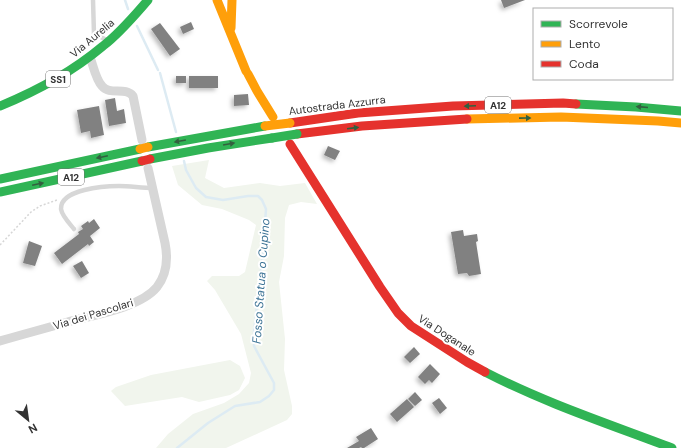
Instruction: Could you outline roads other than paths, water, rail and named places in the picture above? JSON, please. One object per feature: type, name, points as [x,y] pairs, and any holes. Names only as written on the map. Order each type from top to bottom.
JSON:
[{"type":"main road","name":"Via Aurelia","points":[[0,106],[30,94],[71,71],[109,41],[124,27],[148,0]]},
{"type":"main road","points":[[140,10],[156,0]]},
{"type":"main road","points":[[217,0],[247,72],[273,117]]},
{"type":"main road","points":[[231,34],[232,0]]},
{"type":"main road","name":"Autostrada Azzurra","points":[[0,180],[146,145],[358,113],[452,106],[563,103],[681,111]]},
{"type":"main road","name":"A12","points":[[0,192],[208,148],[297,134],[362,126],[455,119],[561,117],[681,123]]},
{"type":"main road","name":"Via Doganale","points":[[290,144],[380,287],[398,314],[411,326],[467,362],[503,381],[546,400],[672,448]]},
{"type":"street","points":[[90,57],[98,81],[104,88],[109,90],[126,91],[134,96],[146,145]]},
{"type":"street","name":"Via dei Pascolari","points":[[0,341],[117,308],[142,298],[155,289],[164,273],[167,254],[153,188],[150,161]]},
{"type":"lane","points":[[93,0],[94,34],[109,41]]},
{"type":"lane","points":[[661,109],[672,103]]},
{"type":"lane","points":[[658,121],[668,127],[681,128]]},
{"type":"lane","points":[[74,229],[62,214],[61,207],[64,199],[68,196],[79,191],[119,186],[153,188]]},
{"type":"waterway","name":"Fosso Statua o Cupino","points":[[125,0],[128,9]]},
{"type":"waterway","name":"Fosso Statua o Cupino","points":[[137,26],[158,70]]},
{"type":"waterway","name":"Fosso Statua o Cupino","points":[[160,73],[176,132]]},
{"type":"waterway","name":"Fosso Statua o Cupino","points":[[177,448],[208,423],[235,406],[260,402],[269,396],[274,390],[274,383],[254,346],[254,332],[266,209],[262,200],[258,196],[223,200],[206,197],[196,188],[186,170],[184,161]]}]
